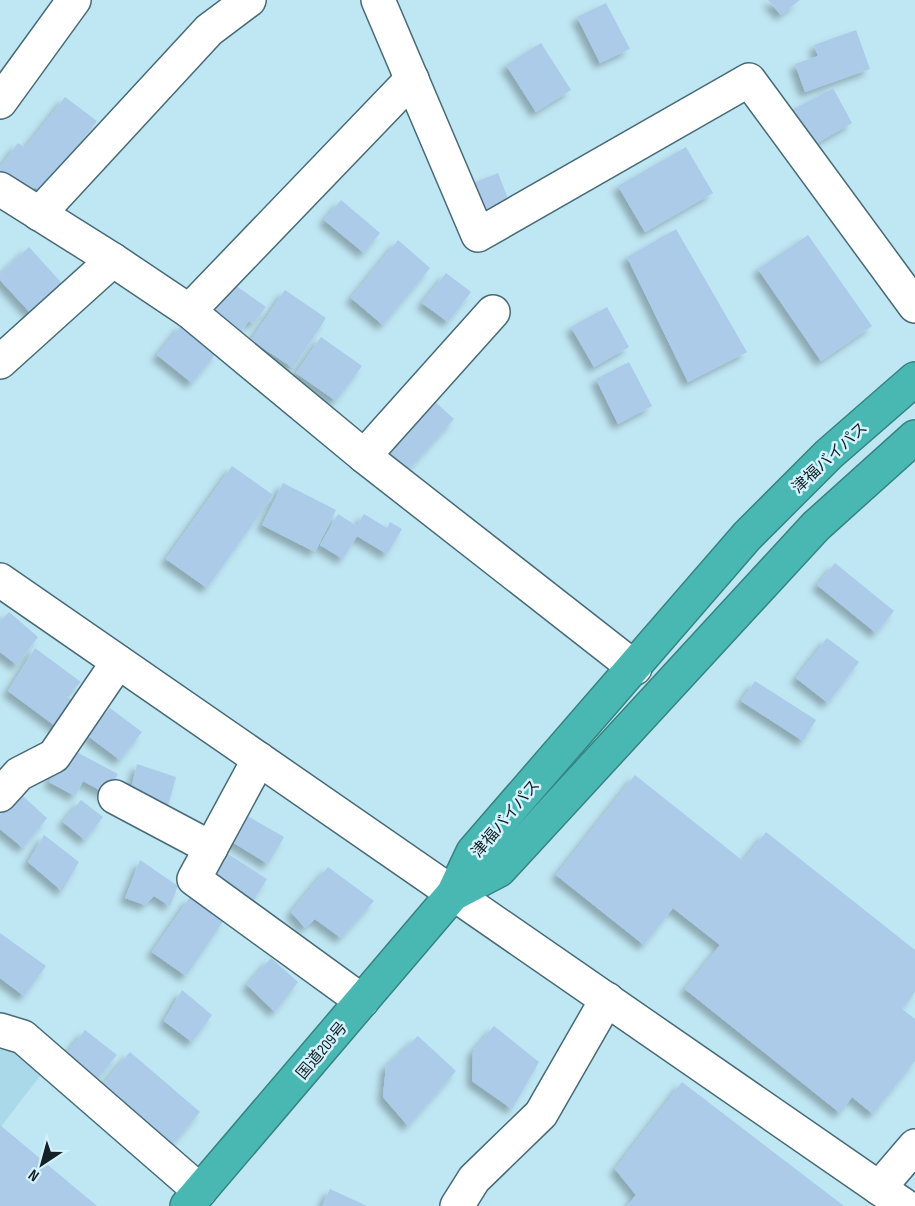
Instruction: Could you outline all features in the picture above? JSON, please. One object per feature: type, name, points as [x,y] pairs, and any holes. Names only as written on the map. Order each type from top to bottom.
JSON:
[{"type":"highway","name":"津福バイパス","points":[[453,894],[473,852],[635,668],[747,536],[829,454],[915,380]]},
{"type":"highway","name":"津福バイパス","points":[[453,894],[498,870],[816,526],[915,437]]},
{"type":"highway","name":"国道209号","points":[[194,1199],[453,894]]},
{"type":"street","points":[[0,102],[74,0]]},
{"type":"street","points":[[39,214],[209,30],[249,0]]},
{"type":"street","points":[[378,0],[478,235],[749,80],[915,306]]},
{"type":"street","points":[[189,311],[412,79]]},
{"type":"street","points":[[0,189],[189,311],[364,456],[635,668]]},
{"type":"street","points":[[0,362],[113,260]]},
{"type":"street","points":[[364,456],[493,312]]},
{"type":"street","points":[[0,580],[892,1197],[915,1146]]},
{"type":"street","points":[[0,795],[19,774],[54,756],[118,662]]},
{"type":"street","points":[[259,759],[194,879],[362,1001]]},
{"type":"street","points":[[115,797],[211,848]]},
{"type":"street","points":[[457,1206],[474,1179],[541,1114],[608,999]]},
{"type":"street","points":[[0,1030],[23,1037],[194,1199]]},
{"type":"shaded area","points":[[0,1043],[43,1072],[0,1128]]},
{"type":"building","points":[[768,0],[800,0],[781,15]]},
{"type":"building","points":[[606,3],[630,49],[600,63],[577,17]]},
{"type":"building","points":[[856,30],[870,69],[805,92],[795,64],[818,56],[814,45]]},
{"type":"building","points":[[541,43],[571,90],[536,112],[506,65]]},
{"type":"building","points":[[833,88],[852,123],[810,147],[790,111]]},
{"type":"building","points":[[65,97],[97,121],[42,192],[35,187],[27,197],[0,176],[0,167],[18,143],[25,148]]},
{"type":"building","points":[[686,147],[713,193],[645,232],[618,186]]},
{"type":"building","points":[[498,173],[510,204],[485,214],[473,183]]},
{"type":"building","points":[[341,200],[380,233],[364,253],[324,220]]},
{"type":"building","points":[[676,229],[747,352],[688,382],[627,257]]},
{"type":"building","points":[[808,235],[872,326],[821,361],[758,269]]},
{"type":"building","points":[[398,240],[430,268],[383,325],[351,298]]},
{"type":"building","points":[[29,247],[68,290],[36,319],[0,280],[0,274]]},
{"type":"building","points":[[446,273],[471,292],[448,322],[422,303]]},
{"type":"building","points":[[225,278],[266,307],[253,324],[249,321],[236,339],[200,313]]},
{"type":"building","points":[[285,290],[326,318],[293,368],[251,340]]},
{"type":"building","points":[[607,307],[629,347],[594,367],[571,327]]},
{"type":"building","points":[[182,324],[217,352],[192,383],[157,355]]},
{"type":"building","points":[[321,337],[362,366],[336,401],[296,373]]},
{"type":"building","points":[[629,362],[652,406],[618,424],[596,379]]},
{"type":"building","points":[[430,397],[454,419],[408,470],[383,448]]},
{"type":"building","points":[[232,466],[273,495],[207,588],[166,559]]},
{"type":"building","points":[[283,483],[336,510],[315,552],[262,525]]},
{"type":"building","points":[[338,514],[357,526],[364,514],[387,528],[390,522],[402,529],[387,554],[357,536],[343,559],[320,545]]},
{"type":"building","points":[[835,563],[894,611],[876,633],[817,585]]},
{"type":"building","points":[[9,612],[38,637],[17,665],[0,652],[0,622]]},
{"type":"building","points":[[827,638],[859,662],[828,703],[796,678]]},
{"type":"building","points":[[35,648],[81,682],[66,696],[78,705],[62,731],[8,691]]},
{"type":"building","points":[[755,681],[816,720],[803,741],[741,701]]},
{"type":"building","points":[[110,708],[142,732],[120,760],[88,736]]},
{"type":"building","points":[[67,747],[118,774],[107,794],[83,781],[75,796],[49,782]]},
{"type":"building","points":[[137,764],[176,777],[168,806],[131,789]]},
{"type":"building","points":[[635,775],[743,861],[766,832],[915,950],[915,992],[902,1009],[915,1019],[915,1061],[873,1114],[852,1097],[840,1113],[685,989],[720,945],[673,908],[644,945],[556,875]]},
{"type":"building","points":[[15,789],[47,818],[23,848],[0,829],[0,808]]},
{"type":"building","points":[[81,800],[103,817],[85,840],[63,822]]},
{"type":"building","points":[[244,814],[284,837],[268,864],[229,840]]},
{"type":"building","points":[[44,835],[79,862],[62,891],[28,862]]},
{"type":"building","points":[[225,852],[267,879],[250,906],[208,879]]},
{"type":"building","points":[[140,860],[178,886],[170,906],[154,896],[145,905],[125,898]]},
{"type":"building","points":[[328,867],[374,901],[341,938],[315,919],[305,928],[291,912]]},
{"type":"building","points":[[190,897],[224,920],[186,976],[152,952]]},
{"type":"building","points":[[0,933],[46,966],[24,996],[0,978]]},
{"type":"building","points":[[271,958],[298,982],[275,1012],[247,985]]},
{"type":"building","points":[[182,990],[212,1015],[192,1042],[164,1021]]},
{"type":"building","points":[[494,1026],[539,1062],[512,1109],[472,1081],[473,1051]]},
{"type":"building","points":[[85,1030],[117,1055],[93,1084],[62,1059]]},
{"type":"building","points":[[418,1036],[456,1071],[408,1126],[383,1097],[386,1066]]},
{"type":"building","points":[[130,1052],[200,1112],[167,1151],[97,1091]]},
{"type":"building","points":[[682,1082],[844,1206],[627,1206],[636,1195],[615,1169]]},
{"type":"building","points":[[0,1125],[97,1206],[0,1206]]},
{"type":"building","points":[[330,1189],[367,1206],[322,1206]]}]
